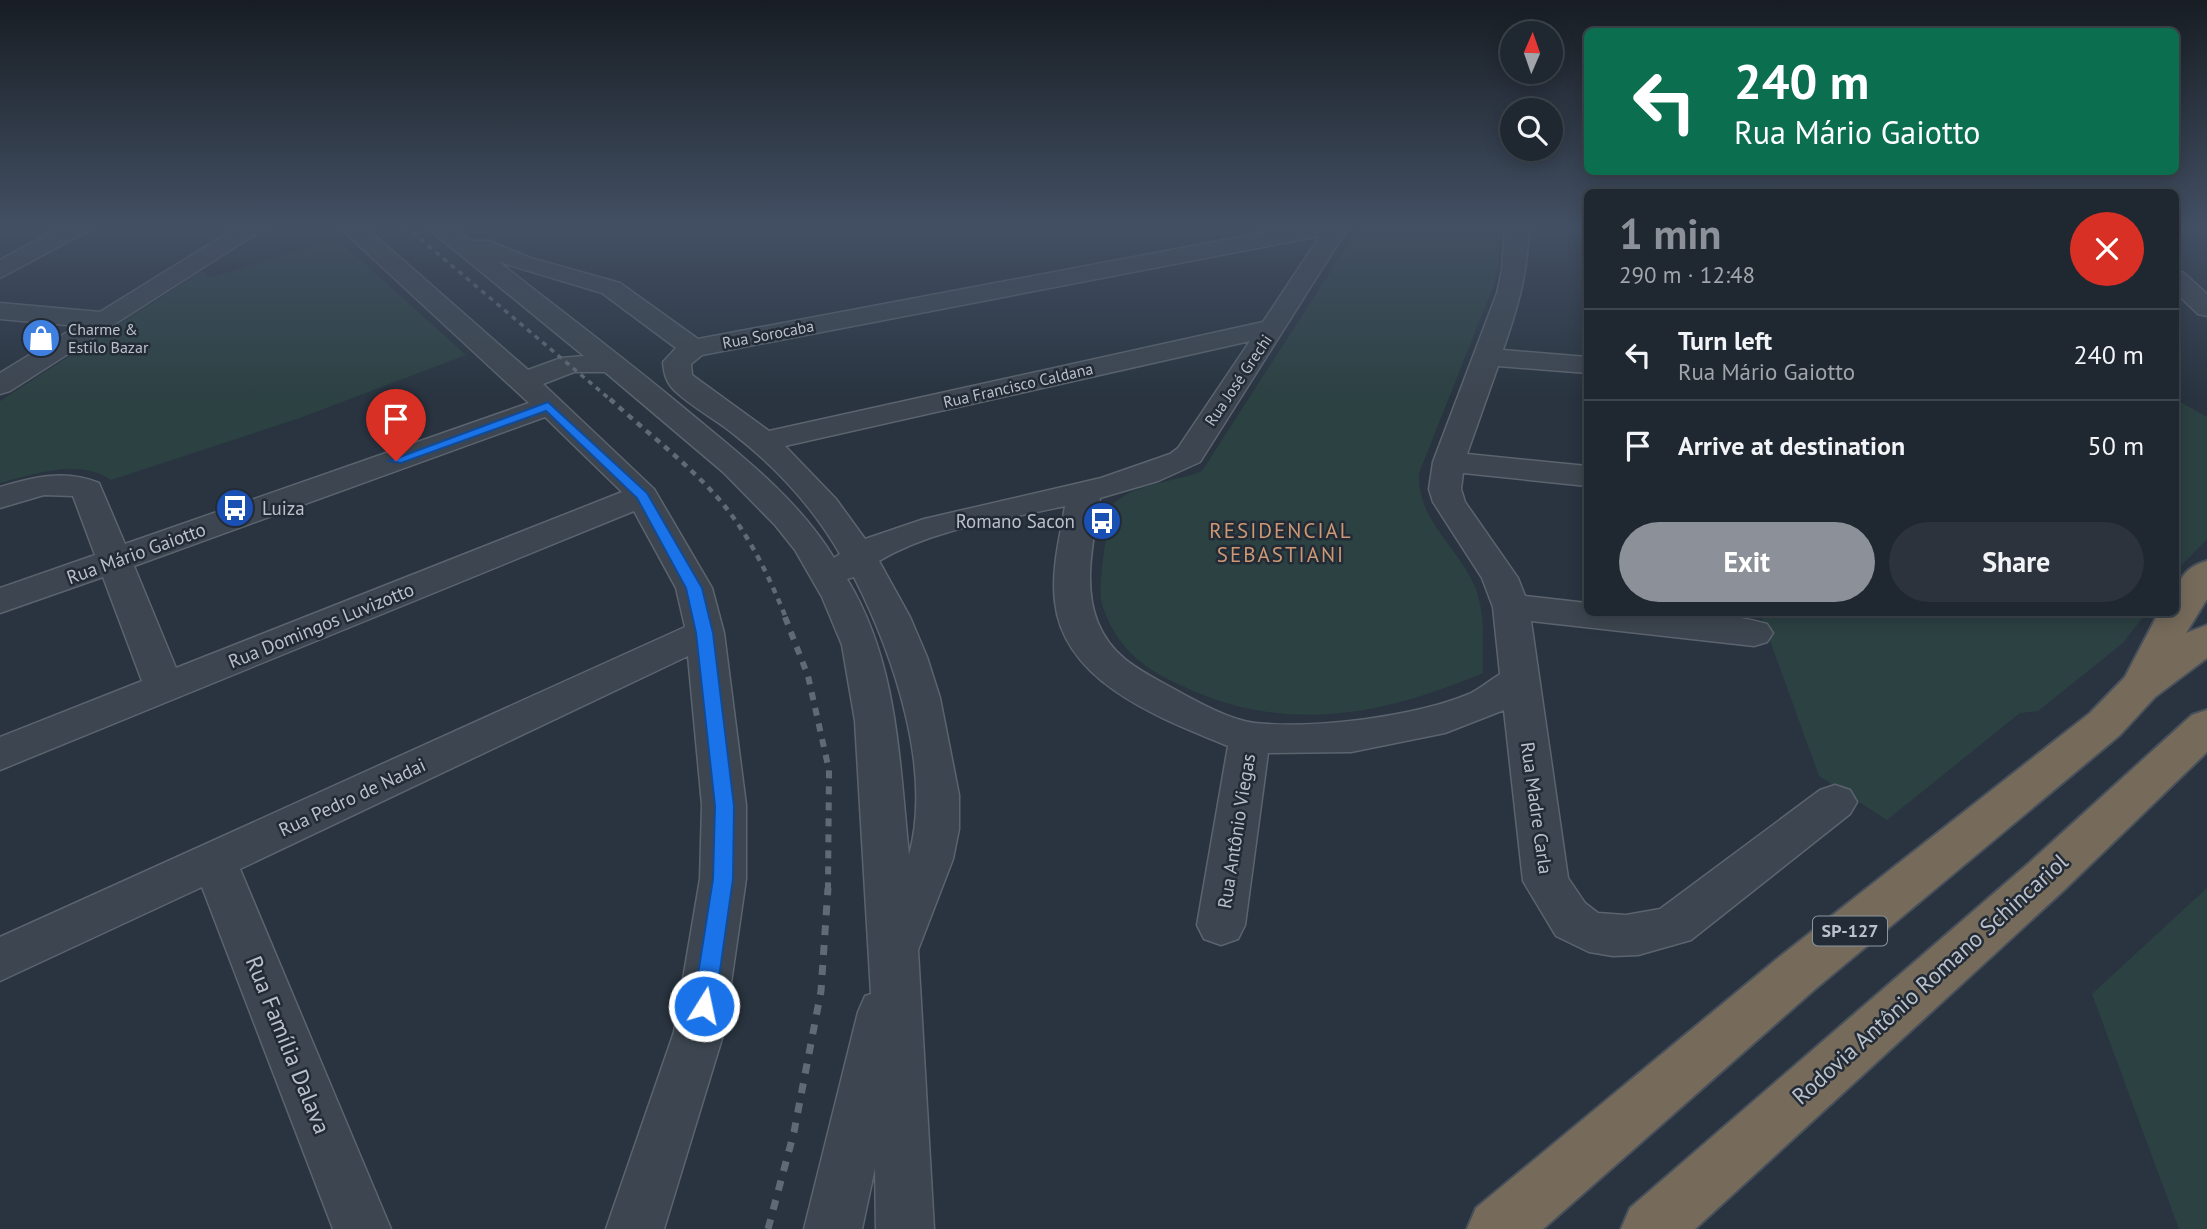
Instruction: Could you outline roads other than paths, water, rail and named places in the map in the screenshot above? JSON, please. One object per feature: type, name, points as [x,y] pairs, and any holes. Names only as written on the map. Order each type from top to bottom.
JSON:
[{"type":"highway","points":[[2179,610],[2207,573]]},
{"type":"highway","points":[[2140,687],[2175,616]]},
{"type":"highway","name":"SP-127","points":[[1497,1229],[1796,974],[2105,724],[2140,687],[2207,638]]},
{"type":"highway","name":"Rodovia Antônio Romano Schincariol","points":[[1651,1229],[2046,877],[2207,726]]},
{"type":"street","points":[[0,384],[164,283]]},
{"type":"street","points":[[413,283],[536,394],[642,496],[694,588],[705,633],[724,806],[723,879],[699,1032],[635,1229]]},
{"type":"street","points":[[509,283],[597,362],[767,496],[809,545],[845,566],[869,683],[886,833],[905,1229]]},
{"type":"street","name":"Rua Sorocaba","points":[[597,362],[649,372],[685,355],[1047,283]]},
{"type":"street","name":"Rua José Grechi","points":[[1084,492],[1181,461],[1301,283]]},
{"type":"street","name":"Rua Madre Carla","points":[[1511,283],[1449,462],[1445,489],[1450,502],[1490,559],[1511,607],[1546,881],[1560,905],[1578,926],[1614,936],[1650,934],[1674,926],[1835,802]]},
{"type":"street","points":[[2181,283],[2207,308]]},
{"type":"street","points":[[536,305],[561,289],[598,284],[621,293],[685,355],[678,376],[684,384],[763,442],[804,483],[845,566],[903,641],[914,670],[937,796],[937,826],[928,870],[893,968],[879,1022],[833,1229]]},
{"type":"street","points":[[0,311],[105,320]]},
{"type":"street","name":"Rua Francisco Caldana","points":[[763,442],[1273,328]]},
{"type":"street","points":[[1487,357],[1584,365]]},
{"type":"street","points":[[536,394],[597,362]]},
{"type":"street","name":"Rua Mário Gaiotto","points":[[0,601],[116,560],[536,394]]},
{"type":"street","points":[[1449,462],[1584,476]]},
{"type":"street","points":[[0,498],[49,485],[79,485],[88,490],[164,688]]},
{"type":"street","points":[[845,566],[898,538],[925,529],[1084,492],[1072,572],[1073,604],[1096,655],[1115,674],[1142,691],[1250,738],[1351,737],[1396,730],[1486,704],[1519,680]]},
{"type":"street","name":"Rua Domingos Luvizotto","points":[[0,754],[642,496]]},
{"type":"street","points":[[1511,607],[1584,615]]},
{"type":"street","points":[[1595,616],[1754,633]]},
{"type":"street","name":"Rua Pedro de Nadai","points":[[0,960],[705,633]]},
{"type":"street","name":"Rua Antônio Viegas","points":[[1222,925],[1250,738]]},
{"type":"street","name":"Rua Família Dalava","points":[[214,861],[362,1229]]},
{"type":"railway","points":[[473,283],[612,401]]},
{"type":"railway","points":[[610,399],[692,471],[717,497],[757,555],[786,618]]},
{"type":"railway","points":[[785,617],[808,676],[829,770],[828,890]]},
{"type":"railway","points":[[768,1229],[794,1132],[821,991],[828,888]]},
{"type":"place","name":"Charme & Estilo Bazar","points":[[41,338]]},
{"type":"place","name":"Luiza","points":[[235,508]]},
{"type":"place","name":"Romano Sacon","points":[[1102,521]]},
{"type":"district","name":"RESIDENCIAL SEBASTIANI","points":[[1281,543]]}]
